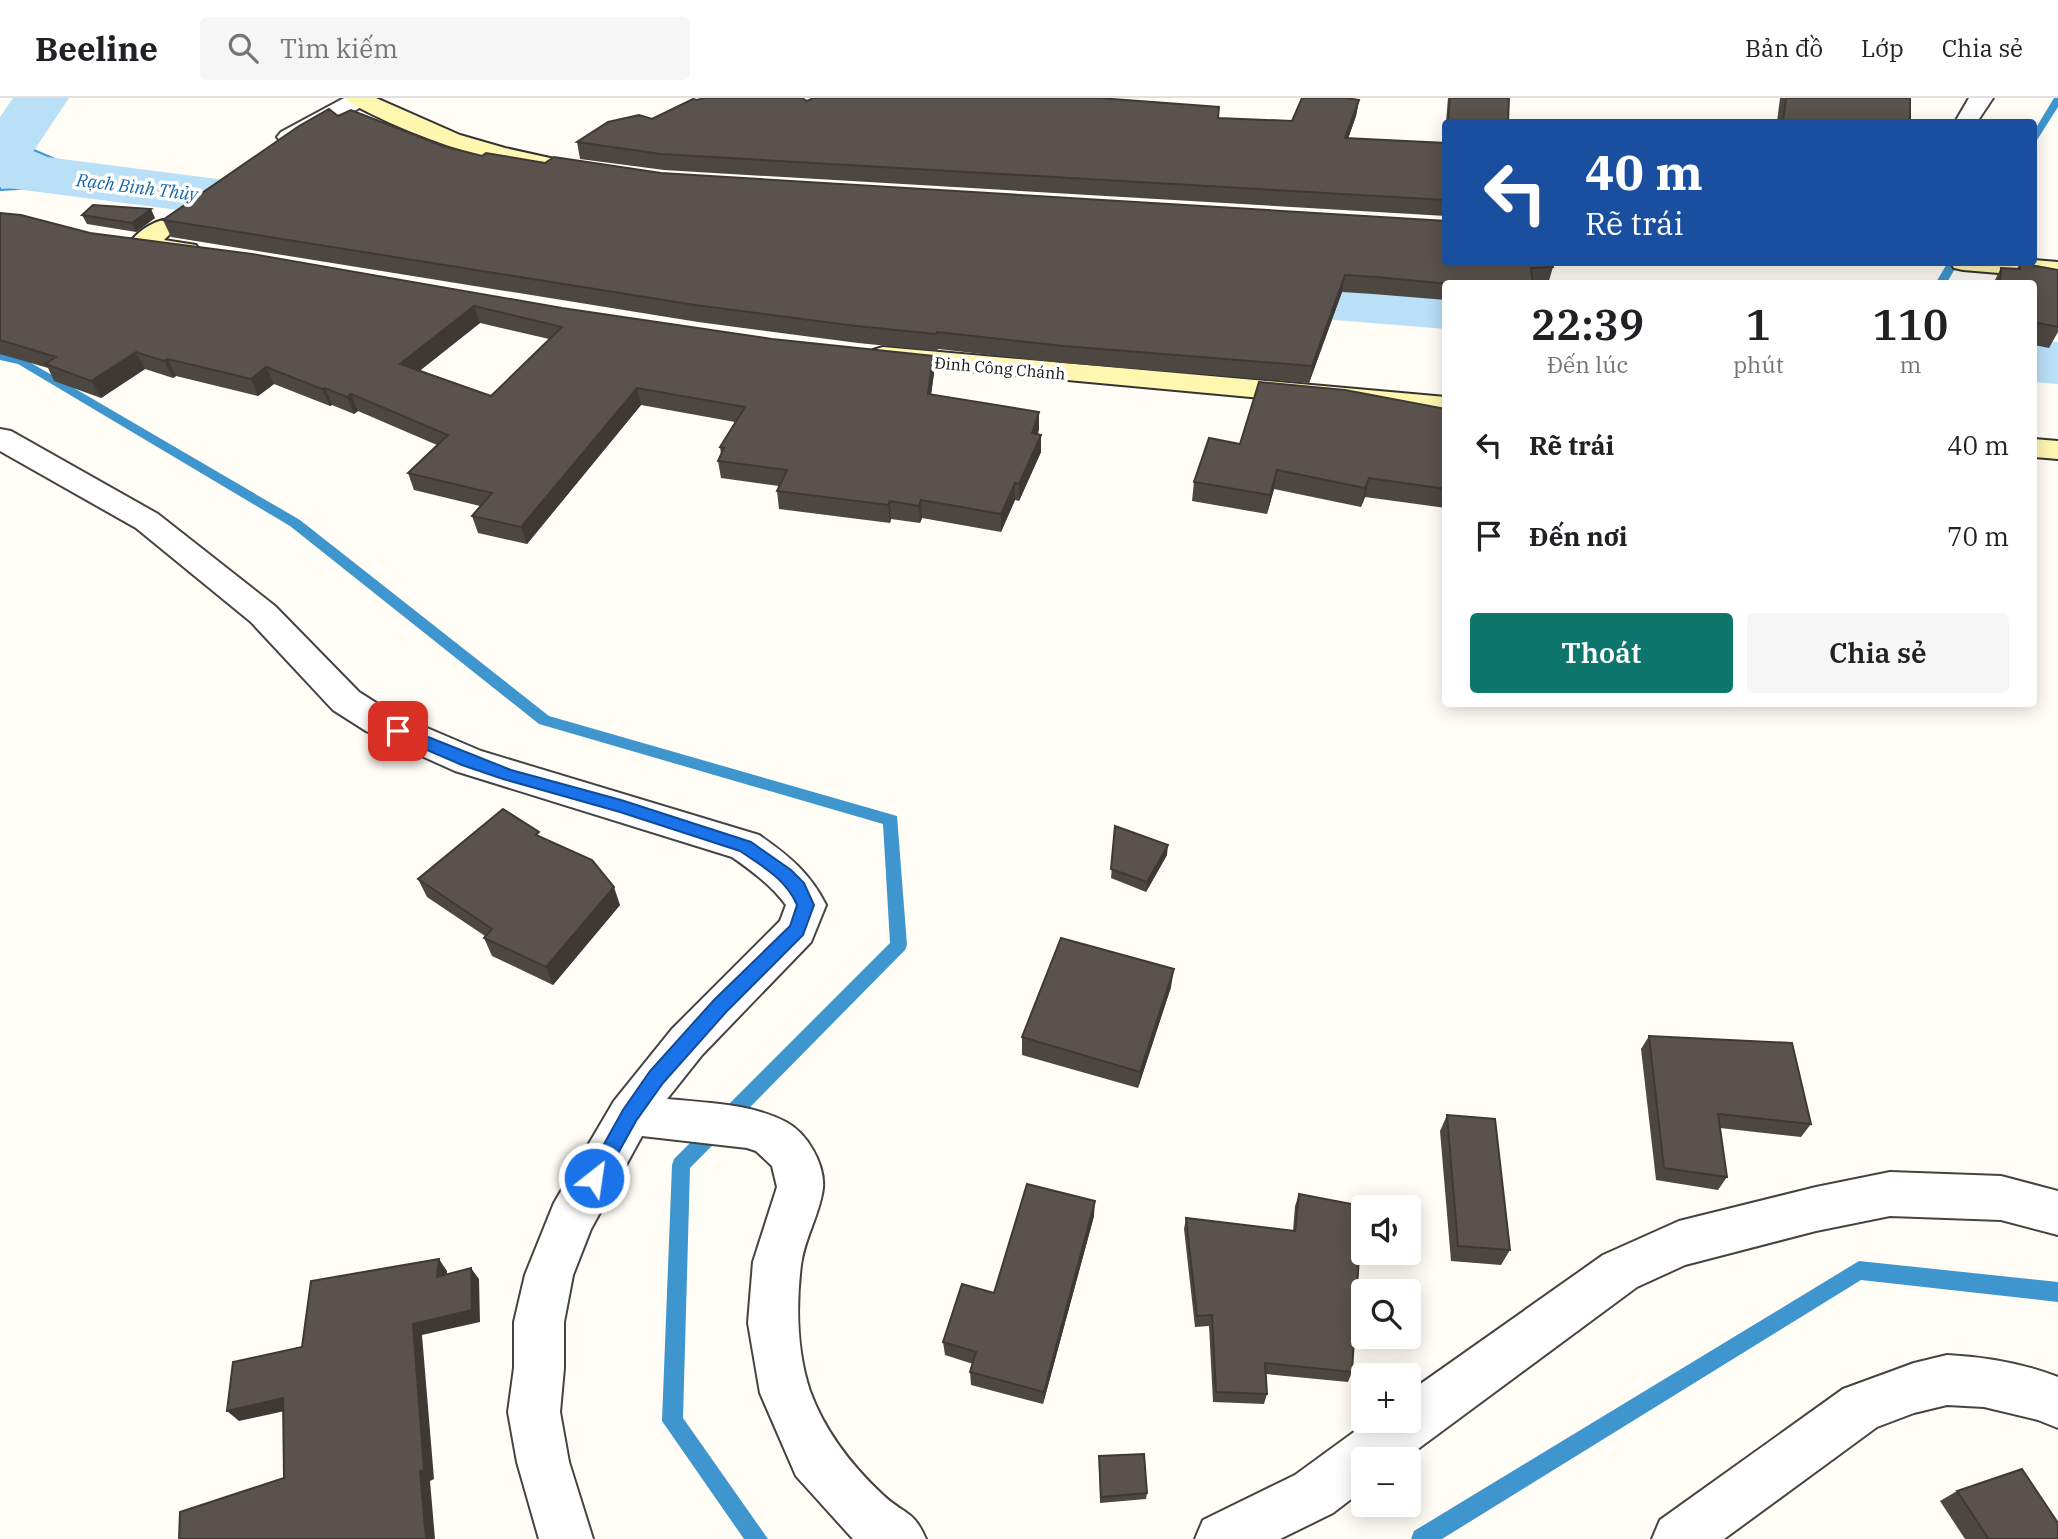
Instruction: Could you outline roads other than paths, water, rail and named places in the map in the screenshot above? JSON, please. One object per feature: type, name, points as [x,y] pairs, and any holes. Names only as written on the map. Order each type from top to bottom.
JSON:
[{"type":"street","points":[[273,146],[358,98],[469,147],[506,157],[570,168]]},
{"type":"street","points":[[1968,119],[1981,98]]},
{"type":"street","points":[[151,232],[207,254]]},
{"type":"street","points":[[2011,266],[2047,269]]},
{"type":"street","name":"Đinh Công Chánh","points":[[857,353],[1442,406]]},
{"type":"street","points":[[0,438],[147,521],[263,614],[346,701],[379,722],[488,768],[745,846],[785,874],[798,888],[806,905],[797,930],[687,1042],[657,1077],[645,1117],[571,1219],[549,1275],[539,1322],[539,1368],[534,1412],[543,1462],[566,1539]]},
{"type":"street","points":[[2037,448],[2058,450]]},
{"type":"street","points":[[645,1117],[747,1128],[772,1137],[793,1155],[800,1187],[777,1262],[773,1323],[785,1393],[814,1458],[865,1514],[899,1539]]},
{"type":"street","points":[[1222,1539],[1314,1494],[1500,1355],[1620,1271],[1679,1244],[1816,1209],[1889,1194],[2001,1198],[2058,1213]]},
{"type":"street","points":[[1679,1539],[1861,1407],[1882,1399],[1947,1380],[1984,1382],[2039,1395],[2058,1403]]},
{"type":"water","points":[[0,139],[13,141],[113,184],[0,190]]},
{"type":"waterway","name":"Rạch Bình Thủy","points":[[0,149],[13,141],[41,98]]},
{"type":"waterway","points":[[2037,133],[2058,99]]},
{"type":"waterway","name":"Rạch Bình Thủy","points":[[0,169],[327,211]]},
{"type":"waterway","points":[[1943,280],[1951,266]]},
{"type":"waterway","name":"Rạch Bình Thủy","points":[[1211,290],[1442,309]]},
{"type":"waterway","points":[[0,356],[22,362],[295,523],[544,720],[891,820],[899,945],[681,1165],[672,1421],[757,1539]]},
{"type":"waterway","name":"Rạch Bình Thủy","points":[[2037,361],[2058,363]]},
{"type":"waterway","points":[[1422,1539],[1859,1270],[2058,1292]]}]
